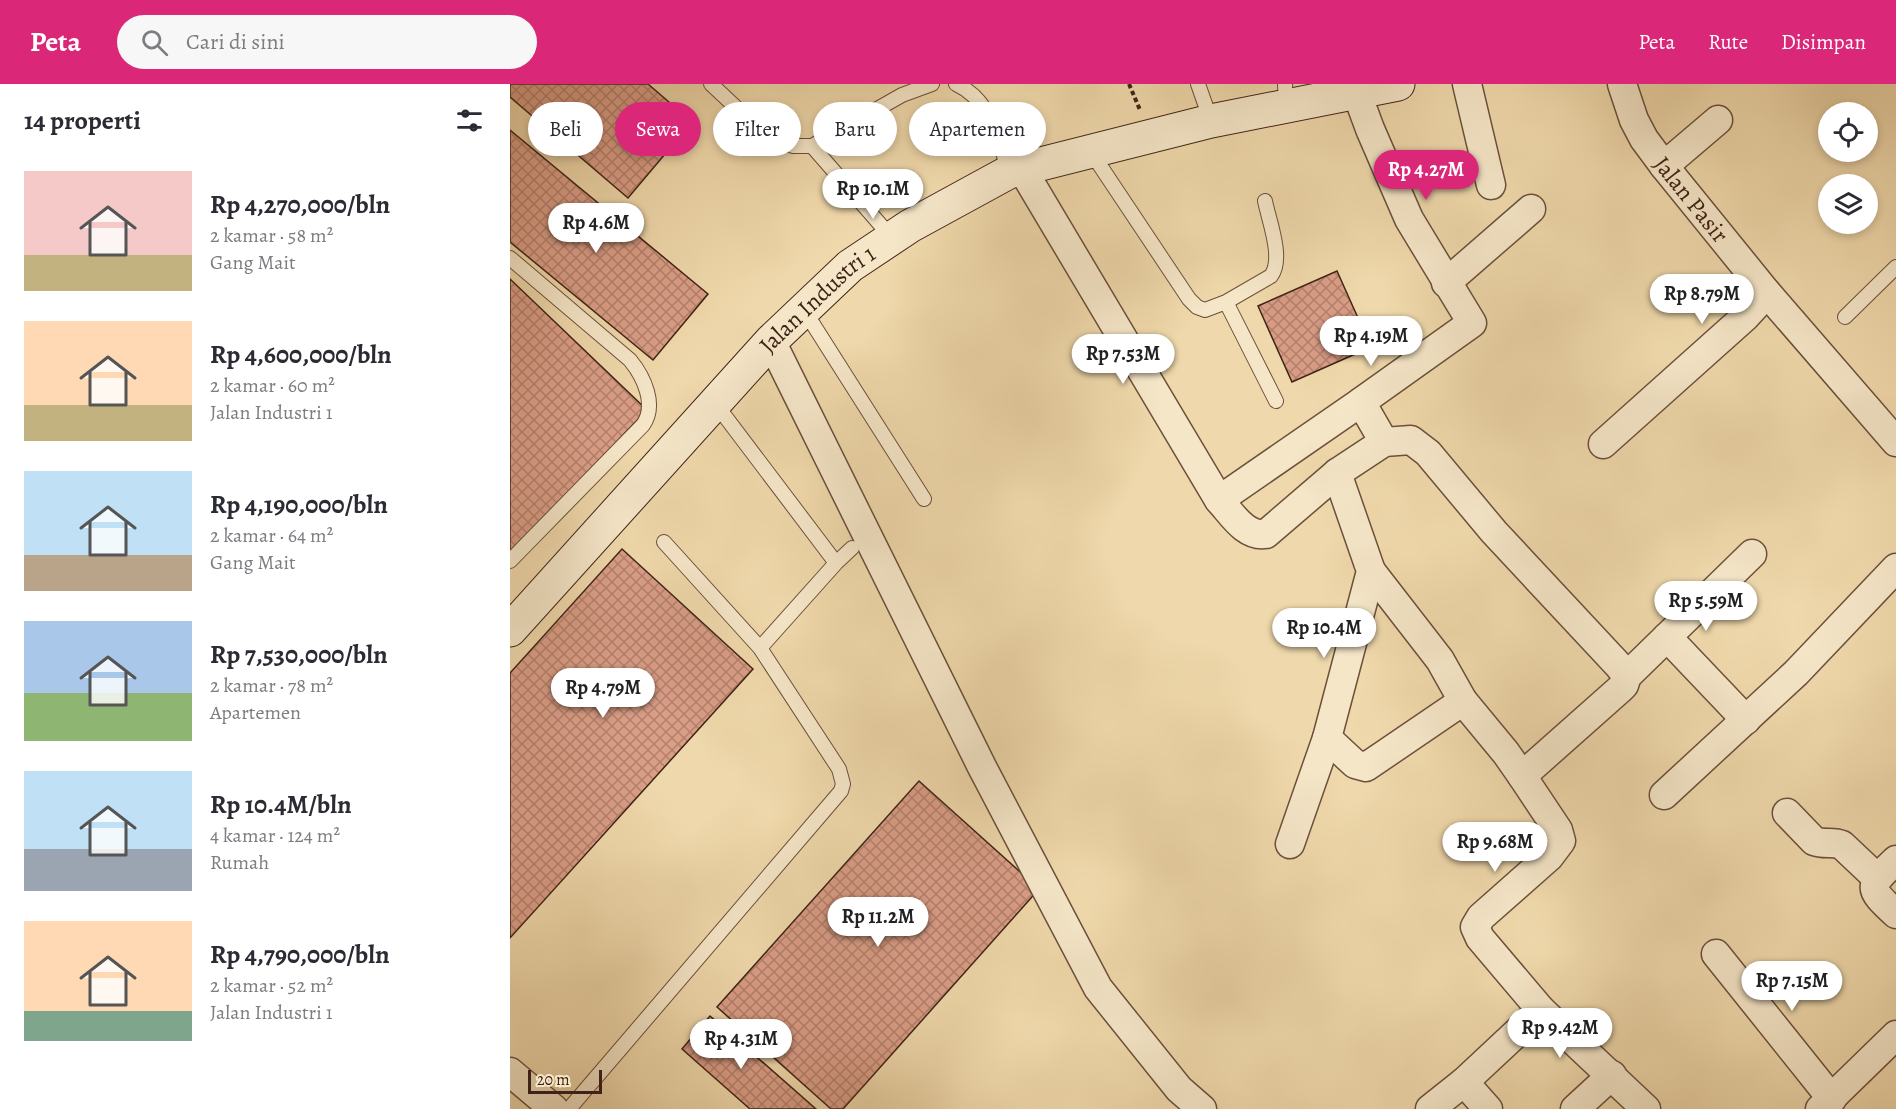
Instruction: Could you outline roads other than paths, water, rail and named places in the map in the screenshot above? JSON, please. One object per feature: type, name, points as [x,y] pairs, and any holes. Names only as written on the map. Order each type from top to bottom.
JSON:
[{"type":"street","name":"Jalan Industri 1","points":[[510,630],[771,341],[850,266],[910,226],[1015,171],[1210,121],[1291,95],[1356,91],[1398,84]]},
{"type":"street","points":[[1467,84],[1491,185]]},
{"type":"street","name":"Jalan Pasir","points":[[1622,84],[1634,120],[1644,139],[1664,166],[1767,293],[1896,442]]},
{"type":"street","points":[[1219,500],[1472,323],[1409,219],[1356,91]]},
{"type":"street","points":[[1664,166],[1718,120]]},
{"type":"street","points":[[1015,171],[1219,500],[1248,532],[1257,535],[1266,534],[1337,473],[1384,442],[1411,440],[1428,453],[1494,532],[1627,676]]},
{"type":"street","points":[[1446,283],[1531,209]]},
{"type":"street","points":[[1603,444],[1694,360],[1746,317],[1767,293]]},
{"type":"street","points":[[771,341],[981,767],[1098,988],[1179,1089],[1202,1109]]},
{"type":"street","points":[[1361,402],[1384,442]]},
{"type":"street","points":[[1337,473],[1371,571],[1440,660],[1463,701],[1506,753],[1558,830],[1561,841],[1549,857],[1481,917],[1474,927],[1480,938],[1541,1010],[1646,1109]]},
{"type":"street","points":[[1522,776],[1620,689],[1627,676],[1752,554]]},
{"type":"street","points":[[1664,795],[1796,673],[1896,568]]},
{"type":"street","points":[[1290,844],[1327,738],[1371,571]]},
{"type":"street","points":[[1667,637],[1746,720]]},
{"type":"street","points":[[1327,738],[1355,764],[1366,767],[1463,701]]},
{"type":"street","points":[[1787,813],[1814,841],[1836,842],[1887,869],[1874,886],[1875,895],[1896,914]]},
{"type":"street","points":[[1716,954],[1826,1104],[1896,1035]]},
{"type":"street","points":[[1430,1109],[1464,1082],[1541,1010]]},
{"type":"street","points":[[510,1072],[554,1109]]},
{"type":"street","points":[[1575,1109],[1612,1075]]},
{"type":"street","points":[[1464,1082],[1488,1109]]},
{"type":"lane","points":[[711,84],[744,115],[772,136],[793,146],[812,146],[902,95],[932,84]]},
{"type":"lane","points":[[956,84],[973,94],[982,103],[1015,171]]},
{"type":"lane","points":[[1198,84],[1210,121]]},
{"type":"lane","points":[[812,146],[892,238]]},
{"type":"lane","points":[[1090,151],[1189,299],[1197,307],[1205,310],[1226,302],[1271,276],[1274,271],[1277,257],[1265,201]]},
{"type":"lane","points":[[510,258],[630,360],[646,388],[650,408],[644,425],[510,561]]},
{"type":"lane","points":[[1845,317],[1896,267]]},
{"type":"lane","points":[[1226,302],[1276,401]]},
{"type":"lane","points":[[804,310],[924,499]]},
{"type":"lane","points":[[715,403],[836,563]]},
{"type":"lane","points":[[569,1109],[841,791],[843,784],[839,769],[760,648],[664,542]]},
{"type":"lane","points":[[760,648],[852,548]]}]
